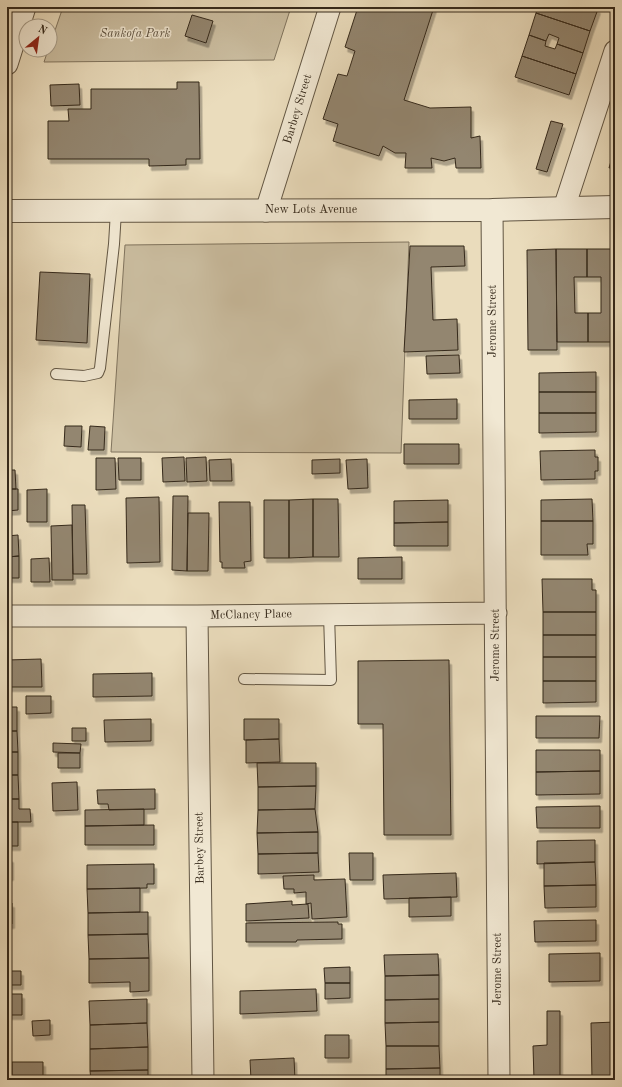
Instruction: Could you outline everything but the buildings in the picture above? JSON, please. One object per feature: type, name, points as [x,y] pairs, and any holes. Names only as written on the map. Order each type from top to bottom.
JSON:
[{"type":"street","points":[[7,64],[25,7]]},
{"type":"street","name":"Barbey Street","points":[[266,210],[330,7]]},
{"type":"street","points":[[564,208],[615,51]]},
{"type":"street","name":"New Lots Avenue","points":[[7,211],[492,210],[615,207]]},
{"type":"street","name":"Jerome Street","points":[[492,210],[499,1080]]},
{"type":"street","name":"McClancy Place","points":[[7,616],[496,613]]},
{"type":"street","name":"Barbey Street","points":[[197,616],[203,1080]]},
{"type":"lane","points":[[56,374],[91,376],[98,373],[100,368],[114,244],[116,211]]},
{"type":"lane","points":[[244,679],[331,680],[329,614]]},
{"type":"green space","name":"Sankofa Park","points":[[63,7],[291,7],[274,60],[44,62],[45,58],[58,58],[58,22]]},
{"type":"green space","points":[[409,242],[401,453],[111,452],[125,245]]}]
